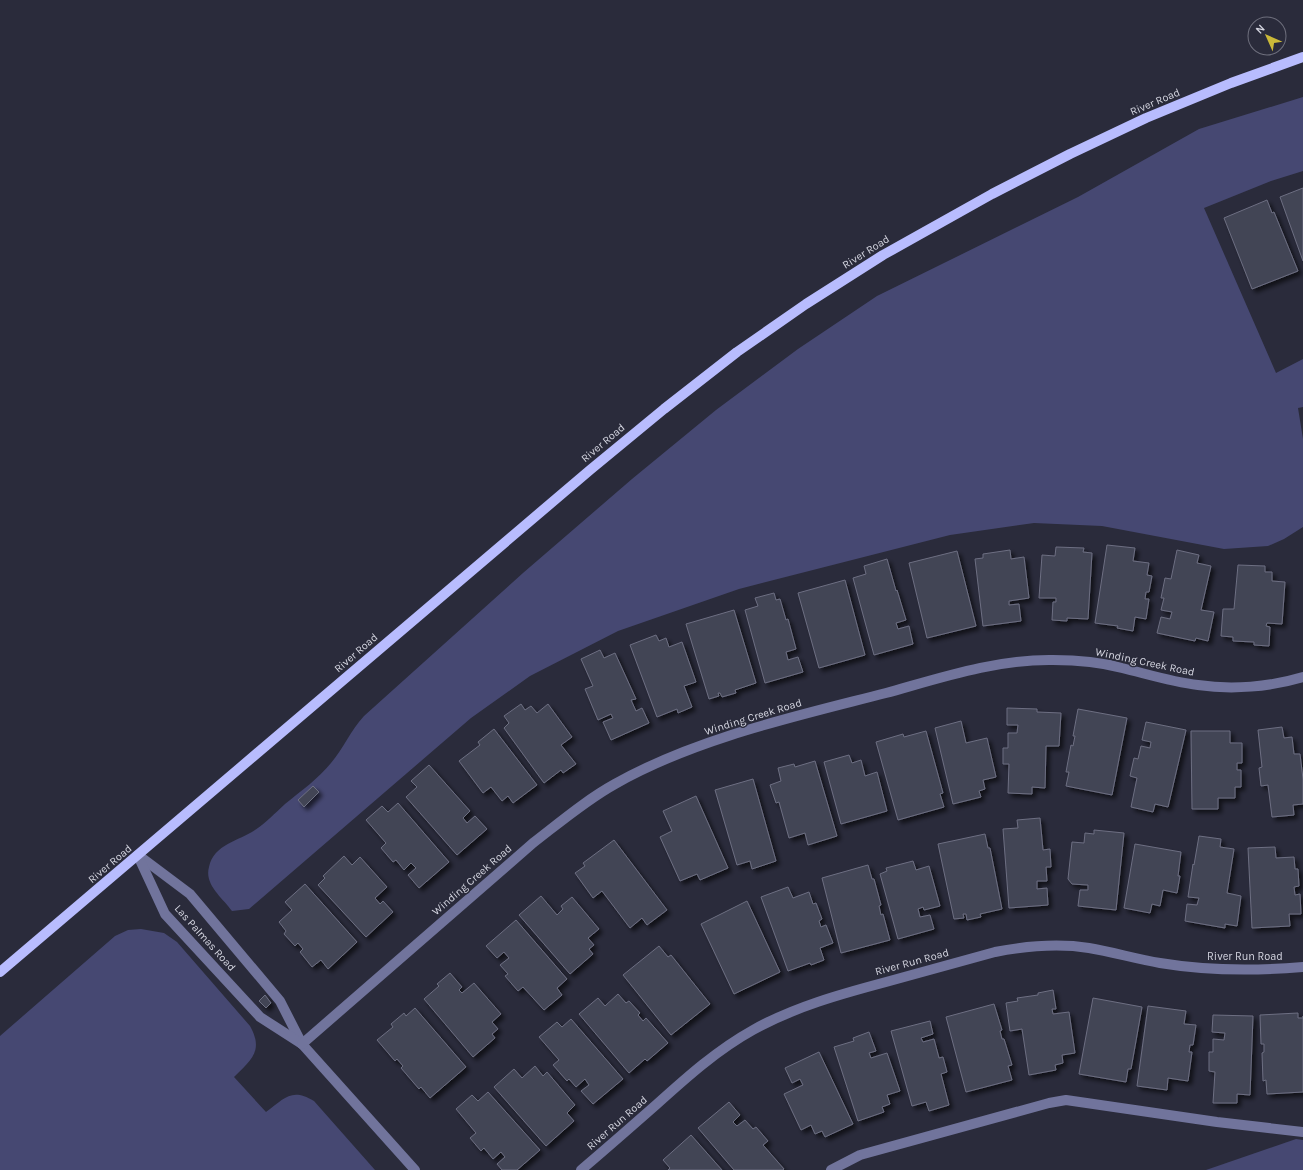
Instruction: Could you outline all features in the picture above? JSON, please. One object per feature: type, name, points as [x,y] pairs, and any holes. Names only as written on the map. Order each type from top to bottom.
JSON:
[{"type":"main road","name":"River Road","points":[[0,972],[652,419],[737,352],[806,304],[883,255],[992,194],[1070,154],[1146,118],[1231,83],[1303,57]]},
{"type":"street","name":"Winding Creek Road","points":[[302,1044],[533,843],[568,816],[616,784],[668,759],[700,746],[774,722],[954,674],[1020,661],[1085,661],[1120,667],[1196,685],[1222,687],[1277,683],[1303,677]]},
{"type":"street","name":"Las Palmas Road","points":[[138,855],[165,914],[260,1017],[302,1044]]},
{"type":"street","name":"Las Palmas Road","points":[[138,855],[190,894],[280,1001],[302,1044],[415,1170]]},
{"type":"street","name":"River Run Road","points":[[582,1170],[684,1080],[732,1043],[777,1018],[822,1000],[851,991],[995,952],[1042,946],[1088,948],[1159,963],[1195,968],[1246,970],[1303,967]]},
{"type":"street","points":[[831,1170],[860,1156],[1050,1103],[1066,1100],[1217,1122],[1303,1132]]},
{"type":"shaded area","points":[[1303,97],[1303,171],[1271,181],[1204,208],[1276,373],[1303,359],[1303,407],[1298,408],[1303,439],[1303,527],[1284,539],[1268,546],[1224,549],[1102,526],[1034,523],[950,535],[739,589],[618,631],[530,676],[471,718],[249,909],[232,911],[215,891],[209,880],[208,874],[212,859],[216,853],[228,844],[249,834],[259,827],[315,780],[335,758],[364,716],[523,573],[632,479],[716,410],[798,349],[877,296],[1078,197],[1199,129]]},
{"type":"shaded area","points":[[141,929],[164,933],[177,942],[250,1026],[256,1042],[256,1049],[250,1060],[234,1077],[266,1112],[288,1096],[299,1095],[314,1101],[375,1170],[0,1170],[0,1036],[115,936],[128,930]]},
{"type":"shaded area","points":[[1296,1139],[1303,1140],[1303,1170],[1206,1170]]},
{"type":"building","points":[[1303,188],[1303,261],[1280,197]]},
{"type":"building","points":[[1267,200],[1272,213],[1274,212],[1298,271],[1252,289],[1224,218]]},
{"type":"building","points":[[1107,545],[1135,548],[1133,561],[1149,563],[1147,575],[1152,576],[1149,592],[1146,592],[1145,599],[1149,599],[1146,619],[1135,617],[1133,631],[1117,628],[1118,626],[1095,623]]},
{"type":"building","points":[[1056,547],[1084,548],[1083,552],[1092,553],[1088,619],[1067,618],[1067,621],[1052,620],[1053,602],[1056,602],[1056,598],[1039,598],[1042,555],[1055,556]]},
{"type":"building","points":[[1010,550],[1011,559],[1024,557],[1029,598],[1009,601],[1009,605],[1019,604],[1021,621],[983,626],[975,559],[983,558],[983,554]]},
{"type":"building","points":[[1177,550],[1199,555],[1197,563],[1211,566],[1201,610],[1214,612],[1208,641],[1196,638],[1195,641],[1157,633],[1161,617],[1170,619],[1172,612],[1161,610],[1164,598],[1161,598],[1165,578],[1171,579]]},
{"type":"building","points":[[957,551],[976,626],[927,638],[909,563]]},
{"type":"building","points":[[887,559],[906,620],[896,623],[898,629],[909,626],[913,644],[874,655],[853,578],[866,574],[864,566]]},
{"type":"building","points":[[1238,565],[1265,566],[1265,572],[1272,572],[1272,581],[1285,582],[1282,624],[1267,623],[1266,626],[1270,627],[1269,646],[1254,645],[1254,642],[1233,641],[1233,637],[1221,636],[1223,609],[1234,609]]},
{"type":"building","points":[[845,580],[865,655],[819,668],[798,593]]},
{"type":"building","points":[[774,593],[776,600],[780,599],[786,620],[788,619],[796,649],[786,652],[788,660],[798,657],[803,672],[765,683],[745,610],[758,606],[755,598]]},
{"type":"building","points":[[734,610],[756,683],[735,690],[736,693],[722,697],[720,693],[718,693],[719,696],[709,699],[686,624]]},
{"type":"building","points":[[656,635],[659,641],[666,638],[669,647],[682,642],[696,682],[684,686],[692,707],[678,713],[677,709],[657,717],[630,645]]},
{"type":"building","points":[[600,650],[604,658],[615,653],[636,699],[631,700],[636,711],[642,708],[649,723],[611,740],[603,722],[613,718],[611,714],[598,720],[585,689],[593,686],[581,659]]},
{"type":"building","points":[[521,704],[525,710],[531,706],[537,713],[548,704],[572,737],[561,745],[576,764],[563,773],[561,770],[544,783],[504,728],[509,723],[504,716]]},
{"type":"building","points":[[1007,708],[1037,709],[1037,712],[1061,713],[1059,746],[1046,746],[1045,788],[1032,787],[1032,794],[1008,793],[1009,764],[1003,764],[1003,748],[1008,748],[1008,733],[1017,733],[1018,725],[1007,725]]},
{"type":"building","points":[[1078,709],[1127,718],[1112,795],[1066,786],[1069,772],[1066,772],[1071,745],[1073,746],[1075,736],[1073,736]]},
{"type":"building","points":[[961,721],[966,743],[987,738],[996,777],[983,780],[985,789],[979,791],[981,797],[953,804],[935,728]]},
{"type":"building","points":[[1146,722],[1186,730],[1168,807],[1155,804],[1153,812],[1131,807],[1137,778],[1130,776],[1134,758],[1138,759],[1141,746],[1150,748],[1151,742],[1142,740]]},
{"type":"building","points":[[1282,727],[1284,738],[1292,737],[1294,754],[1300,754],[1303,779],[1303,804],[1293,805],[1294,815],[1272,817],[1268,785],[1261,786],[1259,768],[1262,767],[1258,730]]},
{"type":"building","points":[[494,729],[537,785],[513,803],[508,796],[502,801],[491,787],[483,793],[459,761],[480,745],[478,742]]},
{"type":"building","points":[[926,731],[943,793],[940,794],[944,807],[898,820],[876,742],[903,734],[904,737]]},
{"type":"building","points":[[1191,731],[1230,731],[1230,743],[1242,743],[1242,763],[1237,763],[1237,770],[1241,770],[1241,787],[1235,787],[1235,798],[1218,798],[1218,809],[1192,809]]},
{"type":"building","points":[[849,755],[852,763],[861,760],[865,776],[877,772],[887,811],[841,824],[824,762]]},
{"type":"building","points":[[815,761],[837,836],[808,845],[805,833],[789,838],[779,802],[776,803],[770,785],[781,781],[778,768],[794,764],[795,767]]},
{"type":"building","points":[[429,765],[470,811],[463,818],[467,823],[475,816],[487,829],[457,855],[406,797],[417,787],[411,781]]},
{"type":"building","points":[[753,779],[776,861],[752,869],[750,861],[737,865],[715,790]]},
{"type":"building","points":[[313,786],[319,792],[304,807],[298,800]]},
{"type":"building","points":[[696,796],[728,868],[700,880],[697,874],[680,881],[660,837],[672,831],[663,811]]},
{"type":"building","points":[[398,803],[449,862],[419,888],[408,875],[416,868],[411,863],[404,870],[396,860],[393,862],[381,848],[386,843],[366,820],[382,806],[388,812]]},
{"type":"building","points":[[1040,818],[1043,850],[1050,849],[1051,867],[1046,867],[1047,881],[1037,881],[1037,889],[1047,888],[1048,905],[1009,908],[1003,829],[1018,828],[1017,820]]},
{"type":"building","points":[[1094,830],[1124,833],[1116,910],[1078,906],[1080,890],[1088,890],[1088,885],[1072,884],[1068,879],[1072,842],[1084,843],[1085,833],[1094,834]]},
{"type":"building","points":[[985,834],[988,848],[990,848],[1002,909],[980,914],[981,917],[967,920],[966,914],[963,914],[964,918],[954,919],[938,844]]},
{"type":"building","points":[[1199,836],[1221,839],[1220,847],[1234,849],[1227,893],[1241,896],[1237,926],[1225,924],[1225,928],[1185,921],[1187,904],[1197,905],[1199,898],[1188,897]]},
{"type":"building","points":[[614,840],[667,910],[647,925],[642,918],[630,928],[602,891],[593,898],[575,873],[585,866],[583,863]]},
{"type":"building","points":[[1135,844],[1181,852],[1178,876],[1180,876],[1177,893],[1163,890],[1160,906],[1152,904],[1150,913],[1124,908]]},
{"type":"building","points":[[1275,847],[1276,858],[1294,857],[1295,869],[1298,869],[1299,886],[1294,887],[1295,895],[1300,894],[1301,914],[1289,914],[1290,926],[1252,928],[1248,848]]},
{"type":"building","points":[[344,856],[352,865],[360,857],[387,887],[375,898],[380,904],[383,901],[393,912],[366,937],[318,885],[325,878],[323,876]]},
{"type":"building","points":[[913,861],[916,870],[929,866],[940,906],[924,910],[923,907],[918,909],[920,917],[930,915],[934,929],[898,939],[880,874],[887,871],[886,868]]},
{"type":"building","points":[[868,865],[872,879],[874,879],[881,905],[879,906],[881,915],[883,914],[890,940],[841,953],[822,878]]},
{"type":"building","points":[[305,884],[357,942],[328,969],[321,960],[312,967],[300,952],[303,949],[298,943],[295,946],[284,934],[286,931],[279,922],[292,910],[285,902]]},
{"type":"building","points":[[788,887],[793,898],[809,892],[813,904],[816,903],[822,919],[819,921],[821,927],[826,925],[833,943],[820,948],[824,960],[811,965],[810,963],[788,971],[761,897]]},
{"type":"building","points":[[541,896],[557,915],[563,909],[561,906],[572,897],[599,929],[588,938],[594,945],[589,949],[593,954],[570,974],[519,915]]},
{"type":"building","points":[[747,901],[780,972],[734,994],[701,924]]},
{"type":"building","points":[[516,920],[567,979],[557,988],[562,995],[544,1010],[523,987],[518,991],[505,976],[508,974],[500,965],[509,958],[504,952],[497,958],[486,946]]},
{"type":"building","points":[[659,946],[668,957],[671,955],[710,1004],[671,1035],[623,975]]},
{"type":"building","points":[[450,973],[462,987],[459,990],[462,993],[474,983],[501,1014],[492,1022],[498,1029],[492,1034],[495,1038],[473,1057],[424,999],[439,986],[437,984]]},
{"type":"building","points":[[1053,990],[1056,1009],[1052,1009],[1053,1014],[1069,1012],[1075,1053],[1062,1055],[1063,1063],[1055,1065],[1056,1070],[1029,1075],[1022,1029],[1010,1031],[1006,1003],[1018,1001],[1017,998],[1038,995],[1038,993]]},
{"type":"building","points":[[618,994],[626,1003],[629,1001],[640,1013],[638,1015],[643,1021],[646,1018],[668,1043],[647,1061],[645,1059],[629,1073],[579,1014],[598,998],[605,1006]]},
{"type":"building","points":[[265,995],[271,1003],[266,1008],[259,1001]]},
{"type":"building","points":[[1093,998],[1142,1007],[1131,1069],[1128,1069],[1126,1082],[1079,1074]]},
{"type":"building","points":[[994,1004],[1002,1030],[1000,1031],[1002,1039],[1004,1039],[1012,1065],[1008,1066],[1012,1080],[966,1092],[946,1017]]},
{"type":"building","points":[[1148,1006],[1186,1011],[1184,1024],[1196,1025],[1193,1045],[1190,1045],[1189,1052],[1192,1052],[1188,1081],[1168,1078],[1167,1090],[1137,1086]]},
{"type":"building","points":[[415,1008],[466,1067],[430,1098],[421,1087],[419,1089],[401,1068],[403,1066],[397,1059],[395,1061],[377,1040],[393,1027],[391,1024],[404,1013],[406,1016]]},
{"type":"building","points":[[1298,1013],[1298,1018],[1303,1018],[1303,1092],[1267,1094],[1266,1080],[1263,1081],[1262,1053],[1264,1052],[1264,1044],[1261,1044],[1260,1015]]},
{"type":"building","points":[[1213,1015],[1253,1016],[1250,1095],[1237,1094],[1237,1103],[1213,1103],[1215,1072],[1209,1071],[1209,1052],[1213,1052],[1213,1039],[1224,1040],[1225,1033],[1212,1032]]},
{"type":"building","points":[[571,1019],[623,1079],[593,1104],[581,1091],[589,1085],[585,1079],[576,1087],[569,1079],[567,1081],[553,1065],[559,1060],[539,1037],[557,1022],[562,1027]]},
{"type":"building","points":[[930,1021],[933,1034],[921,1038],[923,1042],[934,1039],[939,1058],[943,1057],[947,1072],[941,1074],[949,1105],[929,1111],[926,1102],[912,1106],[891,1031]]},
{"type":"building","points":[[869,1032],[876,1051],[869,1053],[871,1058],[887,1053],[900,1091],[887,1095],[890,1104],[882,1107],[884,1112],[858,1121],[834,1047],[854,1041],[853,1038]]},
{"type":"building","points":[[819,1052],[853,1124],[825,1137],[822,1131],[815,1134],[811,1125],[801,1130],[784,1094],[803,1085],[800,1079],[792,1083],[785,1068]]},
{"type":"building","points":[[535,1066],[543,1076],[547,1072],[575,1105],[567,1113],[574,1121],[546,1146],[494,1087],[514,1069],[522,1078]]},
{"type":"building","points":[[488,1092],[540,1150],[517,1170],[502,1170],[497,1164],[505,1157],[501,1152],[493,1159],[484,1148],[481,1151],[470,1138],[476,1133],[456,1109],[472,1095],[478,1101]]},
{"type":"building","points":[[729,1102],[740,1115],[733,1122],[737,1126],[745,1120],[753,1129],[756,1127],[768,1141],[763,1145],[784,1169],[783,1170],[734,1170],[698,1128]]},
{"type":"building","points":[[691,1135],[722,1170],[668,1170],[670,1168],[663,1160]]}]
